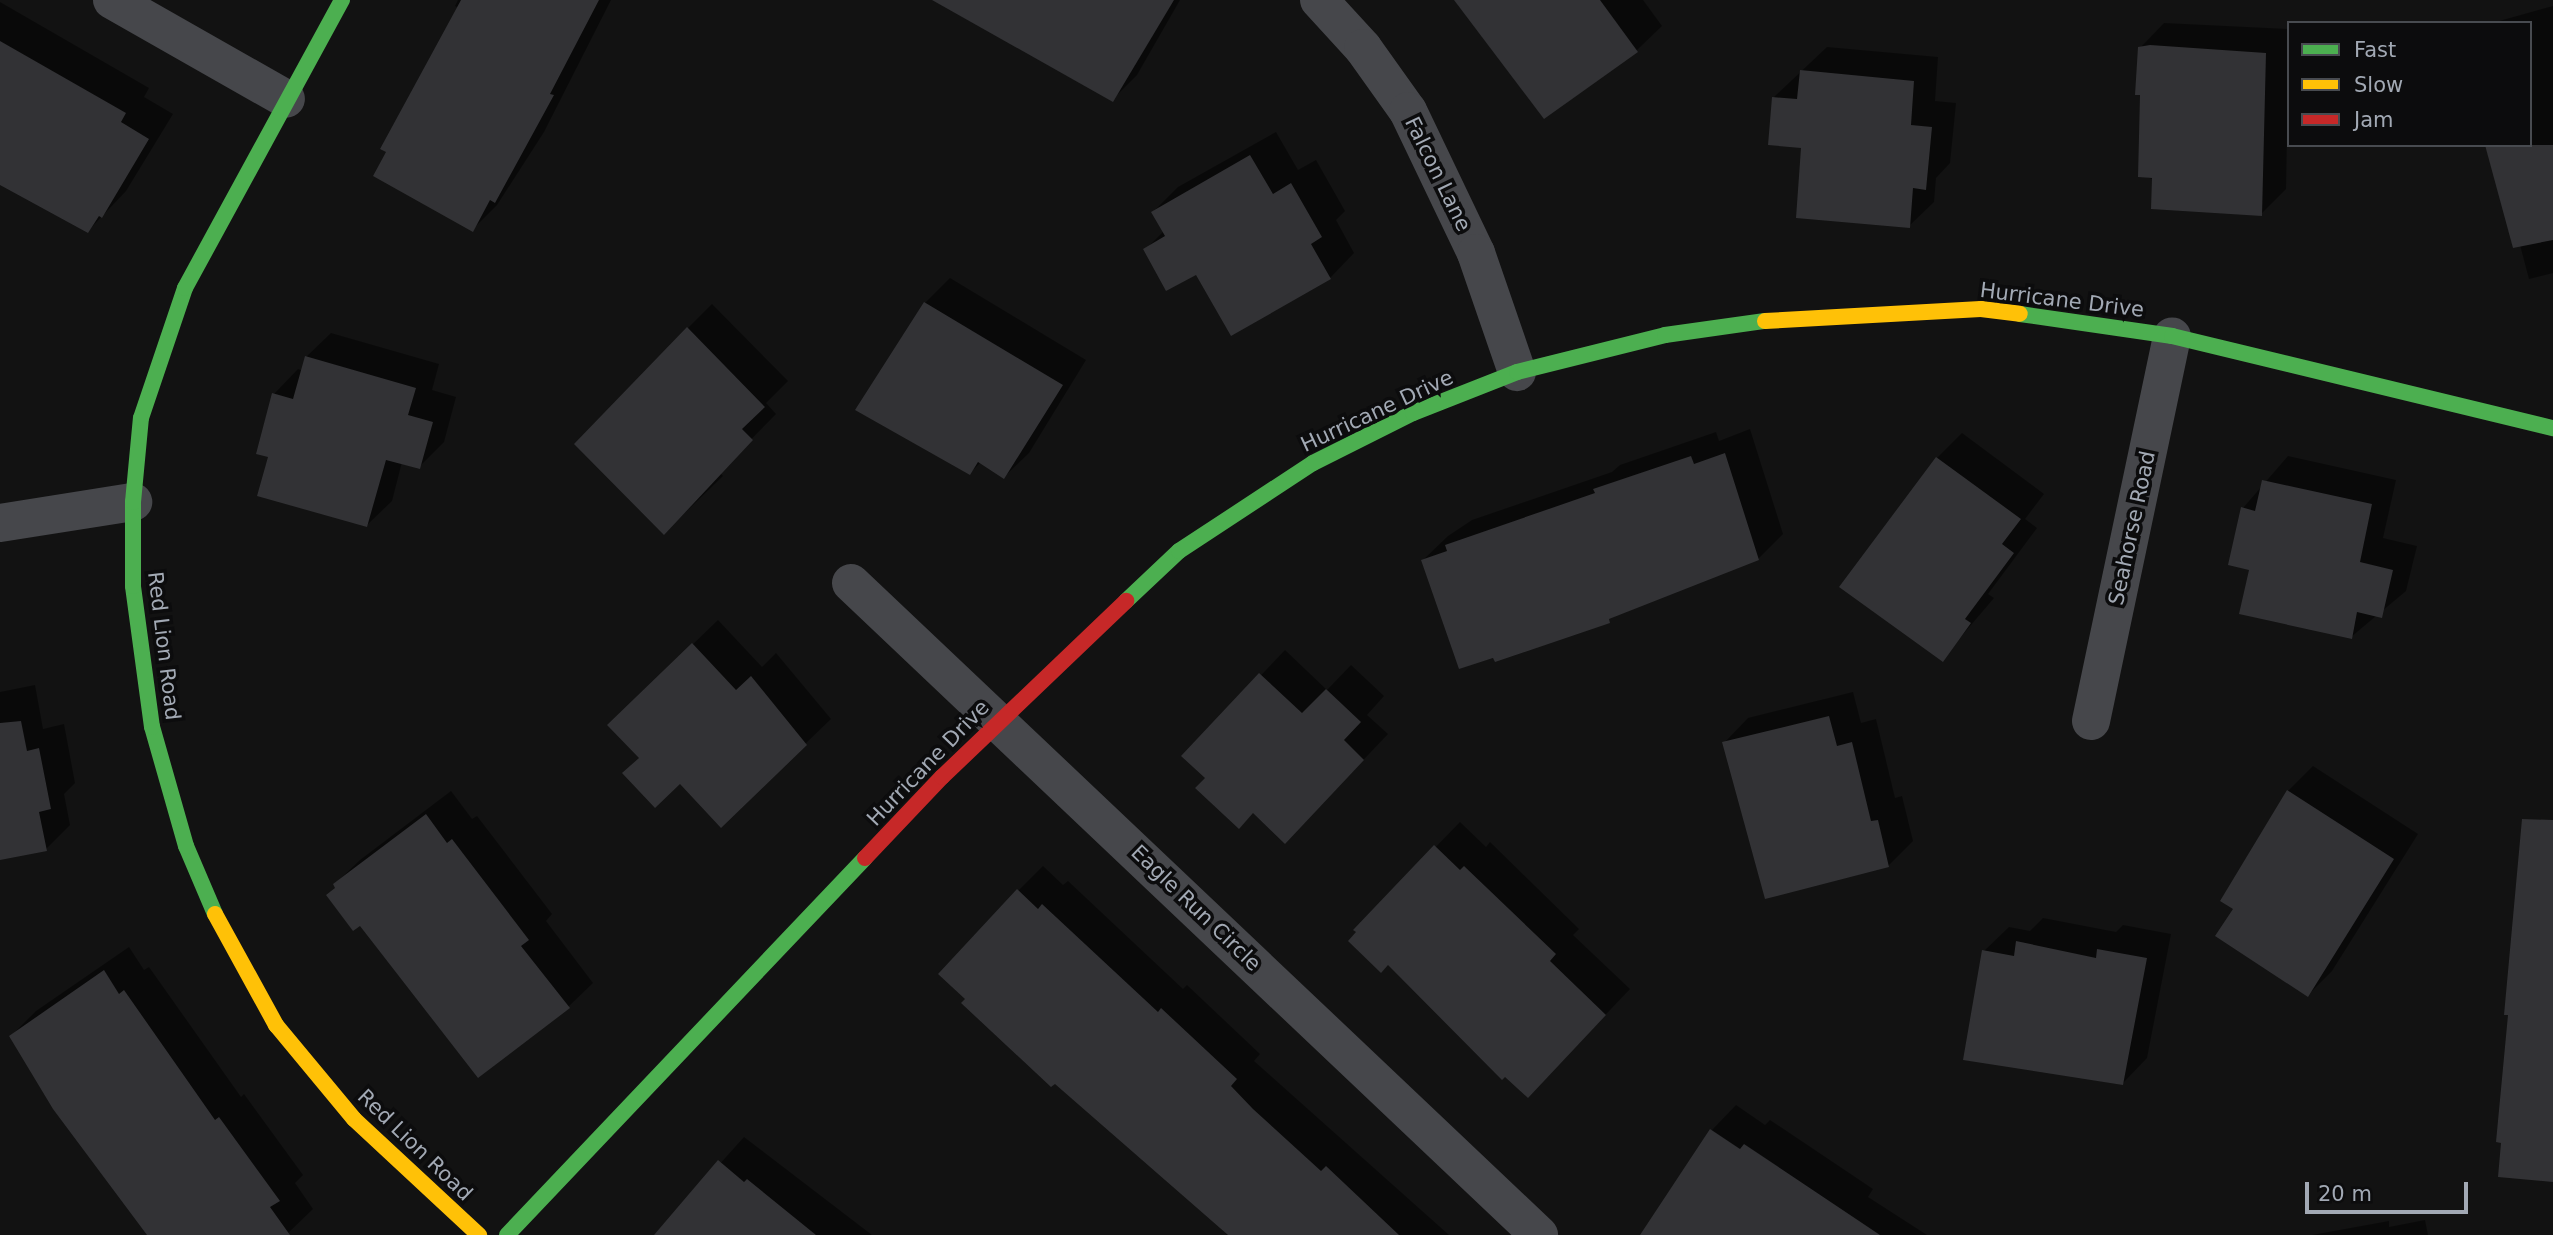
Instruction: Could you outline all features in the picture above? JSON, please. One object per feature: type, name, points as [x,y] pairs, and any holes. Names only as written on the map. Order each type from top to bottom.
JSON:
[{"type":"street","points":[[112,0],[286,99]]},
{"type":"street","name":"Red Lion Road","points":[[342,0],[185,288],[141,418],[133,502],[133,586],[152,727],[186,846],[222,930],[276,1025],[354,1119],[479,1235]]},
{"type":"street","name":"Falcon Lane","points":[[1319,0],[1363,48],[1408,111],[1476,253],[1517,372]]},
{"type":"street","name":"Hurricane Drive","points":[[507,1235],[999,720],[1179,551],[1313,463],[1413,413],[1517,372],[1665,335],[1799,316],[1981,309],[2172,335],[2553,428]]},
{"type":"street","name":"Seahorse Road","points":[[2091,721],[2172,335]]},
{"type":"street","points":[[0,523],[133,502]]},
{"type":"street","name":"Eagle Run Circle","points":[[851,583],[999,720],[1539,1235]]},
{"type":"building","points":[[461,0],[599,0],[550,94],[554,95],[495,203],[490,200],[473,232],[373,176],[386,152],[380,149]]},
{"type":"building","points":[[932,0],[1174,0],[1113,102]]},
{"type":"building","points":[[1454,0],[1600,0],[1638,52],[1544,119]]},
{"type":"building","points":[[0,41],[126,113],[121,122],[149,139],[102,218],[99,216],[88,233],[0,185]]},
{"type":"building","points":[[2150,45],[2266,53],[2262,216],[2151,209],[2152,178],[2138,177],[2140,95],[2135,95],[2138,47]]},
{"type":"building","points":[[1800,70],[1914,81],[1911,125],[1932,127],[1926,190],[1913,188],[1910,228],[1796,218],[1801,148],[1768,145],[1772,97],[1797,99]]},
{"type":"building","points":[[2553,145],[2553,240],[2513,248],[2486,147]]},
{"type":"building","points":[[1250,155],[1273,194],[1291,183],[1322,237],[1311,244],[1331,279],[1231,336],[1196,275],[1166,291],[1143,249],[1165,236],[1151,212]]},
{"type":"building","points":[[924,302],[1063,385],[1004,479],[978,462],[970,475],[855,410]]},
{"type":"building","points":[[687,327],[765,407],[742,429],[753,440],[664,535],[574,444]]},
{"type":"building","points":[[305,356],[416,388],[408,415],[433,422],[420,469],[386,460],[367,527],[257,496],[268,457],[256,454],[272,393],[293,399]]},
{"type":"building","points":[[1725,453],[1759,560],[1609,619],[1610,623],[1495,662],[1493,658],[1459,669],[1421,560],[1447,551],[1445,545],[1595,493],[1593,489],[1691,456],[1694,464]]},
{"type":"building","points":[[1936,457],[2021,519],[2002,544],[2014,553],[1965,619],[1971,623],[1943,662],[1839,587]]},
{"type":"building","points":[[2262,480],[2372,504],[2360,562],[2393,570],[2382,618],[2357,612],[2352,639],[2239,614],[2249,570],[2228,565],[2241,507],[2255,511]]},
{"type":"building","points":[[692,643],[736,690],[751,676],[807,745],[721,828],[680,784],[655,808],[622,773],[639,758],[607,725]]},
{"type":"building","points":[[1259,673],[1302,713],[1326,689],[1361,722],[1344,740],[1364,760],[1285,844],[1253,813],[1239,829],[1195,788],[1205,778],[1181,756]]},
{"type":"building","points":[[1829,716],[1837,746],[1852,742],[1871,821],[1878,820],[1889,867],[1765,899],[1722,742]]},
{"type":"building","points":[[21,721],[27,751],[39,748],[51,809],[39,812],[47,851],[0,860],[0,723]]},
{"type":"building","points":[[2287,790],[2394,859],[2308,997],[2215,936],[2233,909],[2220,901]]},
{"type":"building","points":[[426,814],[447,843],[452,839],[529,940],[521,946],[570,1008],[478,1078],[360,926],[353,931],[326,895],[335,888],[333,884]]},
{"type":"building","points":[[2522,819],[2553,820],[2553,1182],[2498,1177],[2501,1143],[2496,1142],[2508,1015],[2504,1015]]},
{"type":"building","points":[[1434,845],[1460,870],[1464,866],[1556,954],[1550,961],[1606,1015],[1528,1098],[1505,1077],[1502,1080],[1388,965],[1381,973],[1348,941],[1356,932],[1353,930]]},
{"type":"building","points":[[1017,889],[1038,909],[1042,904],[1158,1012],[1161,1008],[1237,1079],[1231,1086],[1253,1109],[1321,1171],[1326,1166],[1399,1235],[1228,1235],[1055,1084],[1051,1087],[961,1003],[965,999],[938,974]]},
{"type":"building","points":[[2016,941],[2096,958],[2097,949],[2147,958],[2123,1085],[1963,1060],[1982,950],[2014,956]]},
{"type":"building","points":[[104,970],[119,994],[124,990],[215,1120],[219,1117],[280,1201],[270,1207],[290,1235],[147,1235],[53,1109],[9,1036]]},
{"type":"building","points":[[1710,1129],[1740,1149],[1744,1144],[1880,1235],[1640,1235]]},
{"type":"building","points":[[718,1160],[744,1182],[747,1179],[816,1235],[654,1235]]},
{"type":"traffic: fast","points":[[215,914],[186,846],[152,727],[133,586],[133,502],[141,418],[185,288],[342,0]]},
{"type":"traffic: fast","points":[[2020,314],[2172,336],[2553,428]]},
{"type":"traffic: fast","points":[[1126,601],[1179,551],[1313,463],[1413,413],[1517,372],[1665,335],[1765,321]]},
{"type":"traffic: fast","points":[[507,1235],[865,858]]},
{"type":"traffic: slow","points":[[1765,321],[1981,309],[2020,314]]},
{"type":"traffic: slow","points":[[215,914],[276,1025],[354,1119],[479,1235]]},
{"type":"traffic: jam","points":[[865,858],[942,777],[1126,601]]}]
